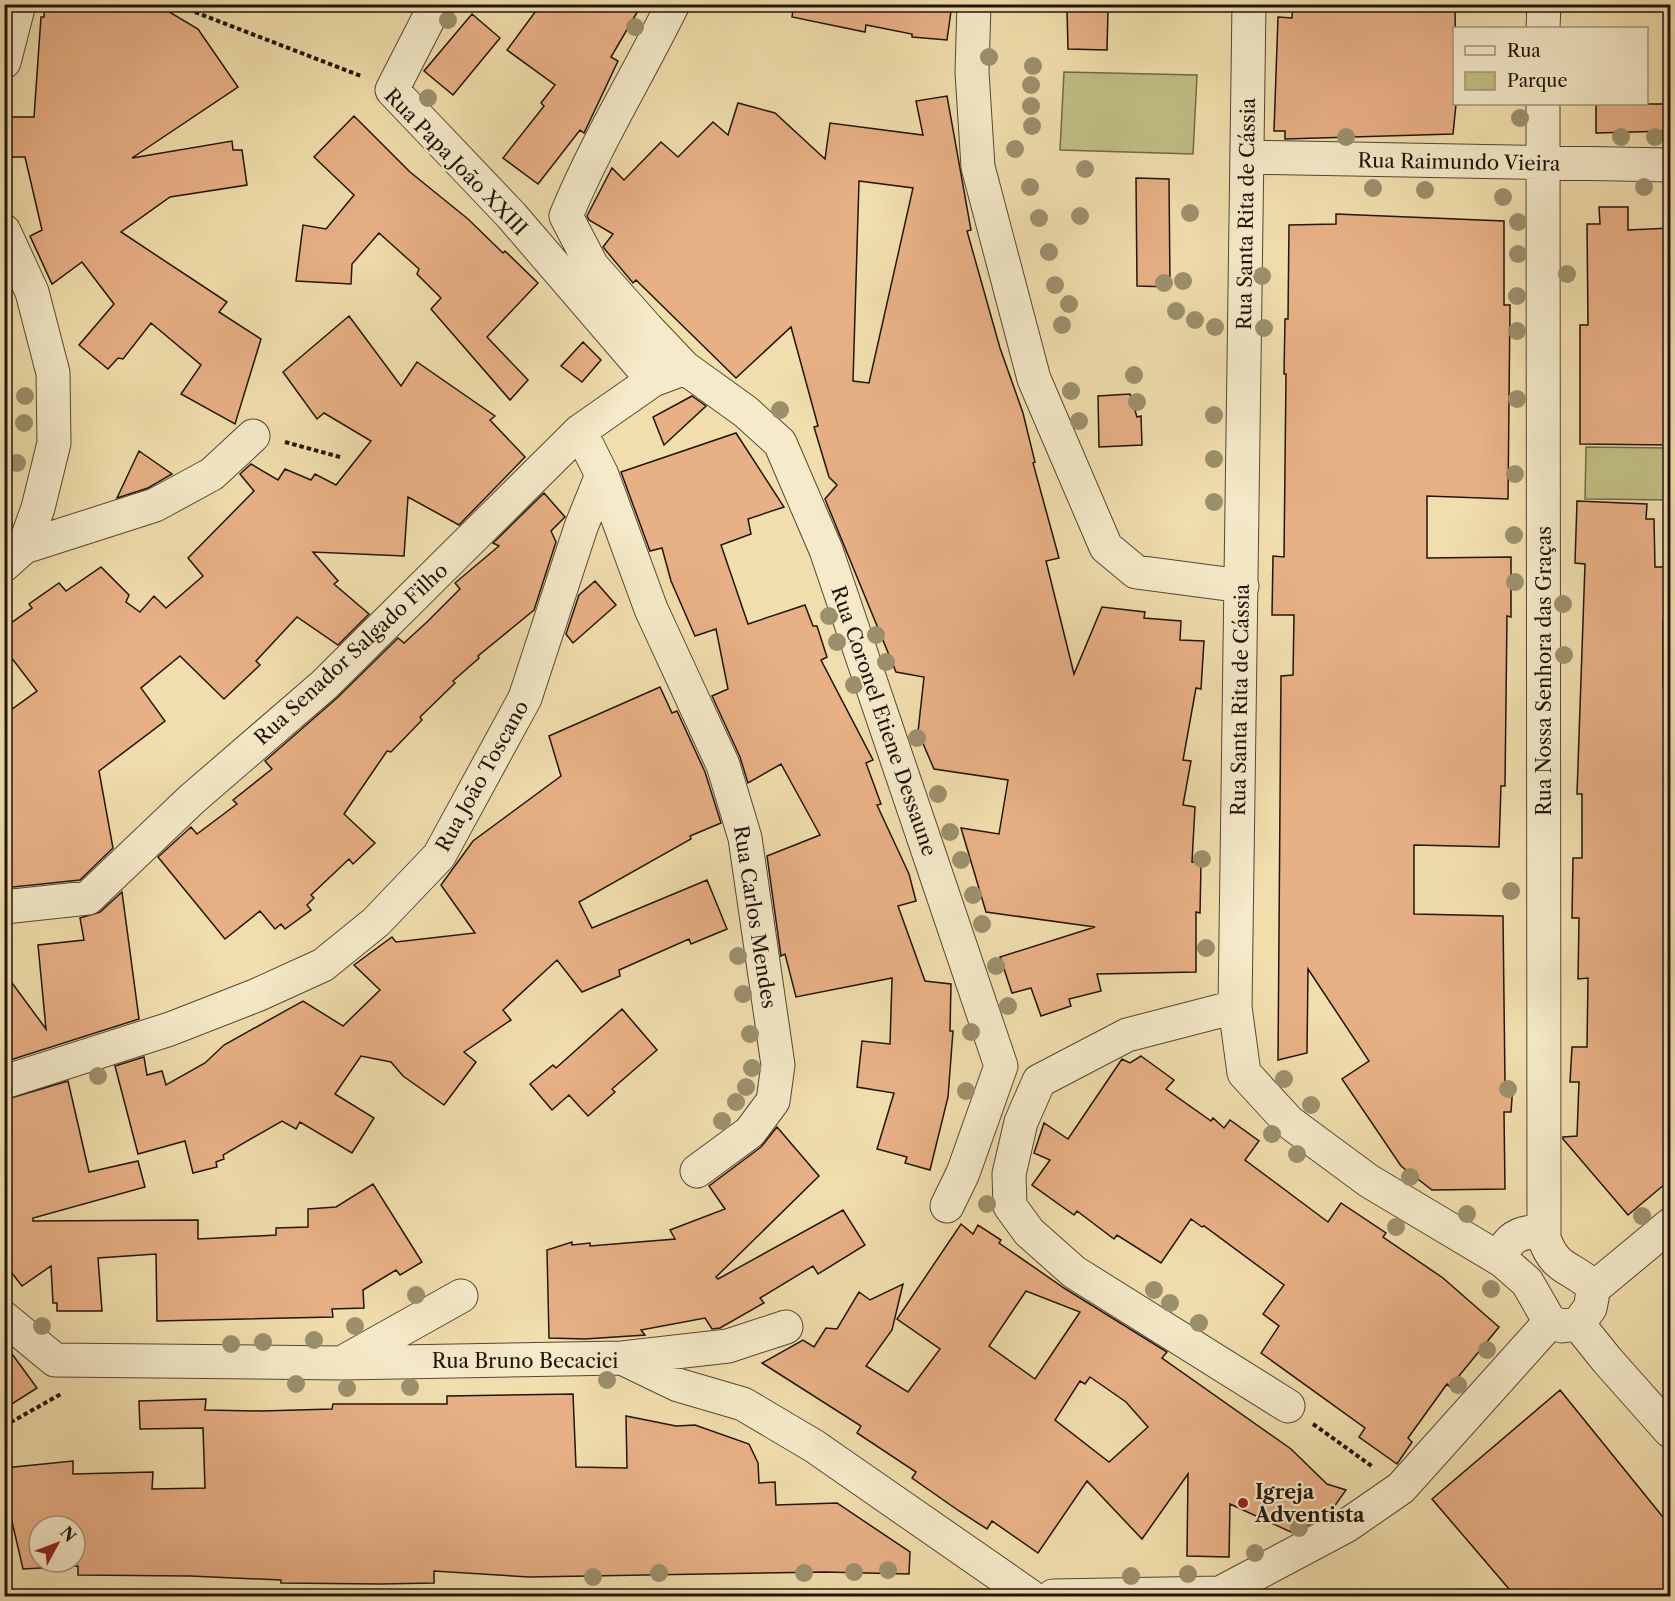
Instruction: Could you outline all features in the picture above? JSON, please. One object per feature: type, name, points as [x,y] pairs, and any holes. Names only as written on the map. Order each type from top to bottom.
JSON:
[{"type":"street","points":[[4,62],[19,4]]},
{"type":"street","points":[[392,90],[436,4]]},
{"type":"street","points":[[673,4],[626,99],[585,170],[566,216],[592,266],[685,368]]},
{"type":"street","points":[[974,4],[972,72],[978,167],[1034,379],[1106,547],[1136,572],[1242,586]]},
{"type":"street","name":"Rua Santa Rita de Cássia","points":[[1250,4],[1235,1007],[1244,1073],[1289,1122],[1369,1181],[1503,1261],[1527,1282],[1564,1323]]},
{"type":"street","points":[[1543,27],[1544,4]]},
{"type":"street","name":"Rua Papa João XXIII","points":[[392,90],[511,215],[653,380]]},
{"type":"street","name":"Rua Nossa Senhora das Graças","points":[[1543,105],[1544,1238]]},
{"type":"street","name":"Rua Raimundo Vieira","points":[[1247,157],[1671,165]]},
{"type":"street","points":[[4,231],[32,292],[53,373],[54,444],[38,508],[14,556]]},
{"type":"street","name":"Rua Senador Salgado Filho","points":[[4,907],[88,898],[192,799],[324,685],[580,431],[653,380],[685,368]]},
{"type":"street","name":"Rua Coronel Etiene Dessaune","points":[[685,368],[729,399],[780,443],[826,550],[1001,1066]]},
{"type":"street","points":[[580,431],[602,475]]},
{"type":"street","points":[[14,556],[155,505],[213,474],[253,436]]},
{"type":"street","name":"Rua João Toscano","points":[[4,1082],[170,1029],[257,995],[323,965],[376,922],[439,856],[525,698],[582,527],[602,475]]},
{"type":"street","name":"Rua Carlos Mendes","points":[[602,475],[651,609],[723,765],[745,838],[778,1065],[773,1101],[750,1132],[697,1171]]},
{"type":"street","points":[[1235,1007],[1127,1035],[1039,1081],[1021,1122],[1009,1174],[1010,1206],[1029,1232],[1074,1272],[1288,1406]]},
{"type":"street","points":[[947,1206],[963,1173],[1001,1066],[1039,1081]]},
{"type":"street","points":[[1053,1596],[1222,1595],[1346,1526],[1401,1488],[1564,1323],[1590,1308],[1594,1288],[1671,1225]]},
{"type":"street","points":[[1503,1261],[1503,1251],[1510,1240],[1521,1233],[1533,1232],[1544,1238],[1549,1252],[1560,1265],[1585,1278],[1594,1288]]},
{"type":"street","points":[[343,1362],[461,1296]]},
{"type":"street","name":"Rua Bruno Becacici","points":[[4,1318],[55,1360],[343,1362],[622,1358],[678,1385],[743,1404],[814,1446],[1030,1596]]},
{"type":"street","points":[[1564,1323],[1606,1360],[1671,1431]]},
{"type":"street","points":[[622,1358],[728,1346],[786,1328]]},
{"type":"path","name":"Rua Papa João XXIII","points":[[174,4],[392,90]]},
{"type":"path","points":[[253,436],[275,438],[340,457]]},
{"type":"path","points":[[1288,1406],[1401,1488]]},
{"type":"green space","points":[[1064,72],[1197,75],[1193,154],[1060,150]]},
{"type":"green space","points":[[1586,447],[1670,448],[1670,500],[1585,499]]},
{"type":"building","points":[[45,4],[156,4],[198,29],[238,87],[132,158],[232,141],[233,150],[242,150],[247,185],[170,197],[121,232],[227,302],[219,312],[261,339],[235,424],[181,394],[201,365],[151,323],[123,359],[118,358],[108,369],[79,345],[114,304],[82,262],[52,284],[30,236],[42,230],[25,157],[7,157],[9,117],[34,117],[41,17],[44,17]]},
{"type":"building","points":[[541,4],[642,4],[611,57],[618,61],[584,133],[580,130],[538,184],[503,158],[544,106],[541,103],[555,85],[507,50]]},
{"type":"building","points":[[794,4],[952,4],[947,40],[912,37],[912,34],[866,25],[865,32],[792,17]]},
{"type":"building","points":[[1293,4],[1455,4],[1453,105],[1456,105],[1453,134],[1285,139],[1285,131],[1274,131],[1278,17],[1292,18]]},
{"type":"building","points":[[1108,10],[1107,50],[1068,49],[1067,11]]},
{"type":"building","points":[[472,14],[500,38],[453,95],[424,71]]},
{"type":"building","points":[[947,96],[971,230],[967,231],[1000,348],[1023,413],[1035,462],[1033,463],[1059,558],[1046,561],[1074,674],[1102,607],[1145,612],[1144,618],[1181,621],[1180,640],[1204,641],[1201,689],[1196,688],[1183,760],[1191,761],[1183,805],[1195,807],[1192,862],[1201,863],[1200,913],[1196,912],[1196,972],[1097,974],[1101,991],[1069,999],[1071,1006],[1041,1016],[1031,988],[1012,993],[1000,957],[1095,927],[986,912],[961,828],[999,834],[1008,780],[934,769],[918,732],[924,677],[896,672],[825,499],[837,485],[829,477],[814,427],[818,426],[791,327],[736,378],[636,280],[633,283],[603,247],[613,234],[589,220],[587,216],[612,168],[624,180],[661,142],[678,157],[713,122],[728,135],[738,103],[775,113],[825,159],[830,123],[923,135],[916,101]],"holes":[[[859,181],[913,188],[869,383],[853,381]]]},
{"type":"building","points":[[1671,104],[1671,131],[1596,133],[1596,105]]},
{"type":"building","points":[[354,116],[410,172],[468,219],[503,253],[505,251],[538,283],[487,337],[528,380],[510,400],[431,309],[441,298],[417,274],[419,269],[379,233],[352,264],[351,284],[296,281],[303,225],[326,229],[354,195],[314,157]]},
{"type":"building","points":[[1136,178],[1169,179],[1170,287],[1137,286]]},
{"type":"building","points":[[1599,207],[1628,207],[1628,230],[1671,228],[1671,445],[1580,444],[1580,325],[1588,325],[1587,224],[1600,224]]},
{"type":"building","points":[[1336,214],[1504,221],[1504,305],[1510,305],[1508,499],[1427,496],[1427,558],[1511,557],[1511,617],[1507,616],[1505,786],[1501,786],[1499,847],[1414,845],[1414,914],[1503,916],[1505,1084],[1513,1084],[1511,1112],[1504,1112],[1505,1189],[1432,1190],[1401,1166],[1342,1079],[1369,1061],[1308,969],[1307,1053],[1278,1060],[1281,676],[1293,675],[1294,615],[1272,615],[1273,556],[1284,557],[1286,374],[1284,374],[1285,319],[1288,319],[1289,225],[1336,224]]},
{"type":"building","points":[[349,316],[401,386],[417,362],[495,416],[490,420],[525,457],[459,525],[408,497],[404,556],[313,552],[338,581],[334,584],[369,614],[338,645],[297,617],[256,661],[260,665],[224,699],[180,656],[141,688],[165,721],[99,771],[113,848],[80,880],[4,888],[4,715],[37,691],[4,648],[4,628],[32,608],[29,604],[59,583],[66,591],[101,567],[129,595],[126,602],[140,612],[154,596],[166,608],[203,576],[188,558],[254,491],[240,474],[251,464],[278,480],[285,469],[311,480],[315,474],[336,485],[371,441],[324,413],[317,419],[283,372]]},
{"type":"building","points":[[583,342],[601,360],[582,382],[561,366]]},
{"type":"building","points":[[1130,394],[1137,417],[1141,416],[1142,445],[1099,447],[1098,396]]},
{"type":"building","points":[[692,396],[706,406],[664,445],[653,417]]},
{"type":"building","points":[[736,433],[784,507],[748,519],[751,534],[721,545],[748,624],[805,605],[813,626],[817,626],[827,657],[821,660],[873,760],[866,763],[881,804],[877,805],[909,874],[916,901],[898,906],[925,981],[951,984],[950,1031],[953,1031],[948,1097],[930,1170],[905,1163],[907,1157],[877,1149],[894,1093],[857,1087],[862,1041],[890,1044],[892,978],[796,997],[785,954],[781,956],[767,856],[820,835],[781,764],[748,783],[740,757],[712,696],[728,689],[716,629],[695,636],[671,581],[662,548],[650,551],[621,472]]},
{"type":"building","points":[[139,451],[172,474],[148,488],[117,498]]},
{"type":"building","points":[[544,493],[565,517],[551,531],[556,542],[534,610],[478,656],[479,658],[453,681],[455,683],[420,717],[422,720],[391,752],[387,751],[344,814],[375,843],[353,864],[349,859],[311,895],[314,898],[307,905],[311,910],[285,929],[281,924],[275,929],[260,911],[225,939],[158,857],[191,827],[197,834],[237,804],[233,800],[272,769],[265,761],[337,698],[398,638],[404,643],[427,622],[460,589],[455,583],[499,546],[493,543]]},
{"type":"building","points":[[1577,501],[1647,504],[1646,519],[1654,519],[1655,567],[1671,567],[1671,621],[1663,621],[1663,688],[1671,688],[1668,920],[1671,920],[1671,1179],[1628,1215],[1563,1139],[1563,1137],[1577,1136],[1579,1082],[1570,1082],[1572,1047],[1587,1047],[1588,978],[1578,979],[1579,918],[1572,918],[1573,858],[1582,858],[1582,794],[1577,794],[1585,564],[1575,563]]},
{"type":"building","points":[[595,581],[616,605],[573,643],[566,634],[579,595]]},
{"type":"building","points":[[660,687],[672,713],[677,711],[705,772],[721,823],[690,836],[691,839],[579,902],[592,928],[707,880],[727,929],[691,944],[689,939],[619,970],[620,976],[582,992],[557,960],[503,1010],[511,1020],[464,1052],[476,1062],[444,1105],[403,1076],[391,1062],[361,1056],[335,1094],[374,1118],[352,1153],[300,1122],[296,1129],[282,1121],[223,1155],[224,1159],[216,1162],[217,1167],[193,1173],[185,1141],[138,1154],[115,1066],[144,1057],[147,1075],[162,1071],[166,1085],[205,1063],[224,1045],[303,1001],[343,1026],[380,990],[354,965],[392,937],[396,942],[475,933],[441,885],[473,841],[561,776],[549,736]]},
{"type":"building","points":[[122,892],[139,1019],[4,1062],[4,972],[46,1029],[38,945],[84,940],[80,918],[100,912]]},
{"type":"building","points":[[622,1009],[657,1050],[612,1089],[615,1092],[588,1116],[569,1095],[552,1110],[530,1084],[553,1065],[556,1068]]},
{"type":"building","points":[[1141,1056],[1174,1080],[1166,1089],[1211,1121],[1213,1118],[1224,1128],[1230,1120],[1259,1141],[1245,1160],[1328,1222],[1341,1203],[1386,1233],[1383,1237],[1443,1278],[1499,1327],[1450,1387],[1447,1384],[1408,1438],[1412,1442],[1397,1464],[1359,1437],[1365,1428],[1261,1353],[1279,1326],[1263,1314],[1284,1285],[1204,1226],[1202,1227],[1191,1219],[1161,1263],[1117,1235],[1114,1239],[1077,1211],[1074,1215],[1032,1185],[1050,1160],[1034,1153],[1044,1123],[1068,1139],[1122,1059],[1130,1063]]},
{"type":"building","points":[[68,1081],[89,1172],[138,1161],[145,1187],[33,1218],[33,1221],[198,1220],[198,1239],[276,1235],[276,1228],[308,1227],[308,1209],[336,1207],[373,1184],[422,1262],[400,1275],[396,1270],[363,1290],[364,1308],[332,1309],[333,1317],[157,1321],[156,1254],[98,1258],[102,1311],[57,1311],[57,1303],[53,1303],[51,1266],[22,1286],[4,1263],[4,1100]]},
{"type":"building","points":[[777,1127],[819,1176],[716,1277],[718,1279],[843,1210],[865,1245],[818,1274],[813,1266],[760,1298],[764,1303],[720,1328],[712,1329],[705,1318],[641,1330],[645,1335],[585,1339],[549,1338],[547,1250],[572,1242],[572,1245],[590,1243],[590,1246],[675,1239],[670,1230],[725,1209],[709,1186],[761,1147]]},
{"type":"building","points":[[961,1224],[973,1234],[978,1225],[1001,1240],[999,1243],[1064,1288],[1167,1352],[1162,1358],[1291,1449],[1327,1484],[1346,1490],[1329,1514],[1293,1533],[1230,1504],[1229,1557],[1187,1556],[1188,1474],[1142,1539],[1087,1481],[1038,1553],[992,1521],[987,1529],[959,1511],[912,1478],[916,1472],[857,1433],[861,1426],[762,1363],[803,1340],[814,1347],[826,1328],[837,1329],[859,1292],[870,1300],[903,1284],[892,1330],[866,1366],[908,1392],[940,1349],[897,1319]],"holes":[[[1026,1291],[1080,1312],[1035,1379],[989,1346]],[[1090,1377],[1126,1402],[1148,1427],[1109,1462],[1055,1420],[1080,1381],[1085,1384]]]},
{"type":"building","points":[[4,1343],[37,1388],[4,1409]]},
{"type":"building","points":[[1560,1390],[1671,1527],[1671,1585],[1658,1596],[1515,1596],[1432,1499]]},
{"type":"building","points":[[573,1394],[576,1467],[627,1468],[626,1416],[676,1426],[695,1425],[749,1444],[758,1463],[759,1483],[775,1482],[776,1505],[837,1503],[910,1552],[909,1574],[825,1572],[529,1577],[434,1571],[434,1583],[380,1584],[281,1583],[281,1580],[190,1576],[78,1575],[87,1574],[87,1514],[27,1514],[27,1569],[23,1569],[4,1487],[4,1468],[73,1461],[73,1474],[153,1472],[152,1489],[205,1488],[203,1428],[140,1429],[139,1401],[206,1399],[205,1410],[262,1411],[332,1409],[333,1404],[447,1404],[447,1396]]},
{"type":"place","name":"Igreja Adventista","points":[[1243,1503]]}]
